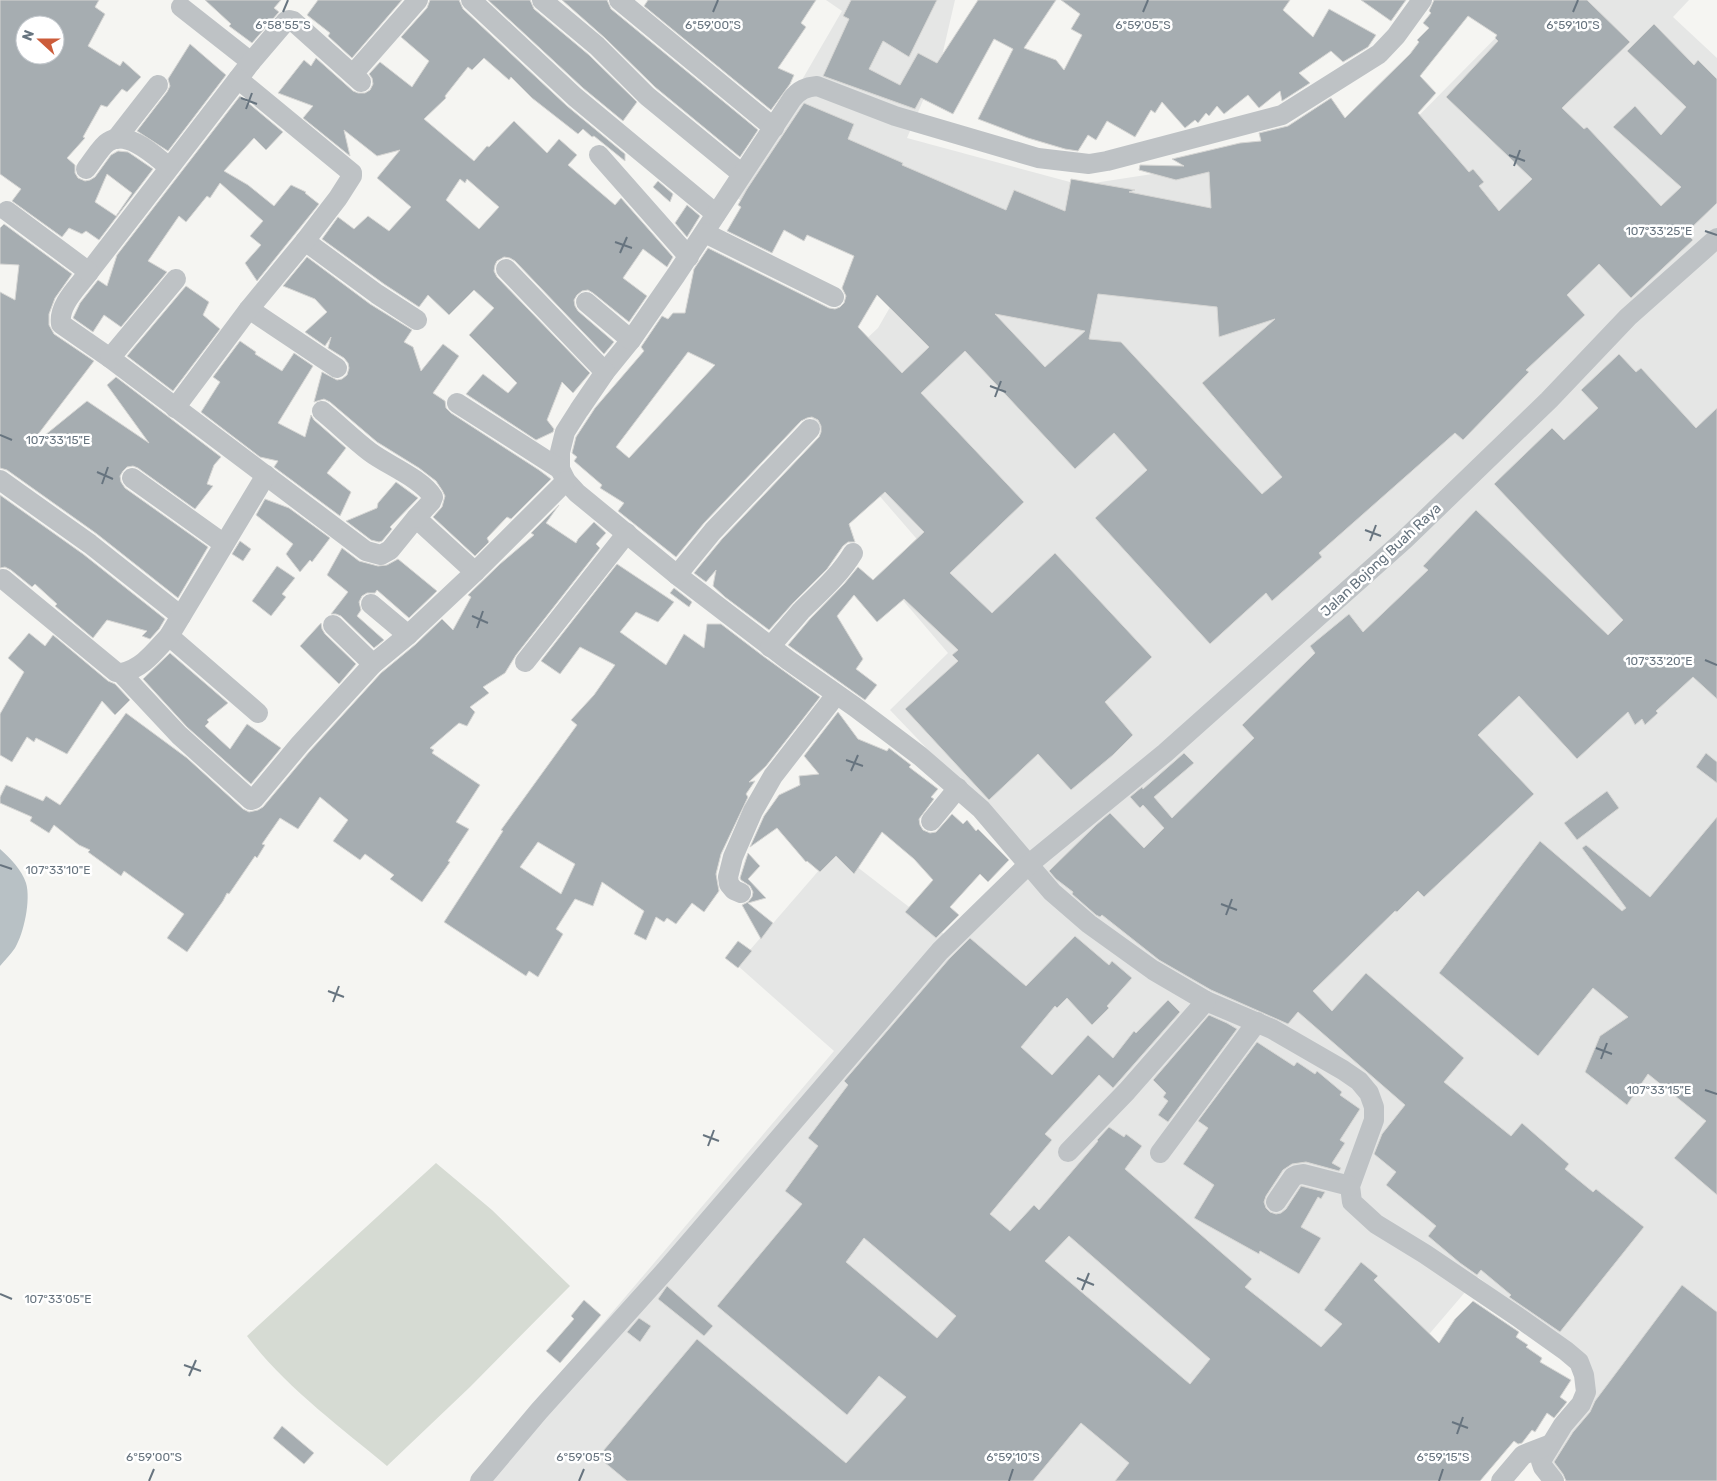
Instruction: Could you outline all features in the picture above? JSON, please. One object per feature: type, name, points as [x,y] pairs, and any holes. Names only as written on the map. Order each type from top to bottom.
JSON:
[{"type":"street","points":[[322,411],[370,452],[408,476],[433,497],[431,502],[390,550],[381,555],[366,552],[110,358],[61,324],[60,314],[89,272],[169,167],[255,57],[286,21],[293,22],[357,78],[418,0]]},
{"type":"street","points":[[471,0],[575,97],[716,214]]},
{"type":"street","points":[[542,0],[597,46],[647,96],[742,174]]},
{"type":"street","points":[[619,0],[774,128]]},
{"type":"street","points":[[121,673],[179,735],[251,800],[254,799],[300,744],[373,664],[408,635],[476,572],[563,475],[560,452],[565,432],[578,410],[689,257],[795,95],[807,86],[817,86],[895,116],[1038,158],[1089,164],[1107,161],[1282,114],[1380,54],[1422,0]]},
{"type":"street","points":[[186,4],[255,57]]},
{"type":"street","points":[[176,408],[249,309],[305,241],[351,180],[352,173],[238,79]]},
{"type":"street","points":[[116,139],[158,86]]},
{"type":"street","points":[[86,169],[107,142],[116,139],[138,143],[169,167]]},
{"type":"street","points":[[599,155],[689,257]]},
{"type":"street","points":[[2,213],[89,272]]},
{"type":"street","points":[[705,233],[834,297]]},
{"type":"street","name":"Jalan Bojong Buah Raya","points":[[480,1481],[539,1410],[665,1271],[940,951],[1028,865],[1165,753],[1397,546],[1549,400],[1628,317],[1717,238]]},
{"type":"street","points":[[305,241],[377,294],[417,320]]},
{"type":"street","points":[[506,269],[605,372]]},
{"type":"street","points":[[110,358],[176,279]]},
{"type":"street","points":[[586,302],[630,340]]},
{"type":"street","points":[[249,309],[338,368]]},
{"type":"street","points":[[458,402],[563,475],[577,493],[677,575],[836,695],[894,735],[958,788],[992,820],[1052,892],[1089,924],[1153,970],[1206,1001],[1257,1022],[1343,1070],[1359,1081],[1369,1093],[1374,1107],[1374,1120],[1350,1186],[1352,1202],[1376,1224],[1425,1254],[1518,1317],[1579,1362],[1584,1375],[1586,1392],[1581,1404],[1563,1425],[1541,1462],[1553,1481]]},
{"type":"street","points":[[677,575],[713,531],[810,429]]},
{"type":"street","points":[[1,580],[116,672],[128,672],[148,658],[169,636],[266,475]]},
{"type":"street","points":[[132,478],[224,544]]},
{"type":"street","points":[[0,480],[83,538],[181,616]]},
{"type":"street","points":[[416,518],[476,572]]},
{"type":"street","points":[[525,662],[627,533]]},
{"type":"street","points":[[770,646],[801,611],[844,568],[853,553]]},
{"type":"street","points":[[371,604],[408,635]]},
{"type":"street","points":[[333,625],[373,664]]},
{"type":"street","points":[[169,636],[258,713]]},
{"type":"street","points":[[741,893],[734,890],[729,884],[728,878],[733,857],[753,811],[773,776],[836,695]]},
{"type":"street","points":[[931,821],[958,788]]},
{"type":"street","points":[[1068,1152],[1128,1091],[1206,1001]]},
{"type":"street","points":[[1160,1153],[1257,1022]]},
{"type":"street","points":[[1276,1202],[1293,1177],[1297,1175],[1303,1174],[1350,1186]]},
{"type":"street","points":[[1501,1481],[1523,1455],[1551,1444]]},
{"type":"shaded area","points":[[826,0],[955,0],[942,56],[907,138],[1081,185],[1269,156],[1314,222],[1533,0],[1689,0],[1673,17],[1717,58],[1717,1479],[1569,1481],[1542,1456],[1587,1385],[1590,1364],[1478,1277],[1348,1429],[1344,1481],[469,1481],[834,1051],[737,965],[866,816],[852,863],[948,937],[1026,852],[890,710],[948,653],[889,584],[922,545],[774,374],[847,357],[878,328],[908,276],[734,197],[842,11]]},
{"type":"shaded area","points":[[0,849],[22,873],[26,883],[28,898],[26,916],[18,942],[0,966]]},
{"type":"shaded area","points":[[436,1163],[492,1210],[570,1286],[470,1387],[387,1466],[295,1388],[261,1354],[247,1336]]},
{"type":"building","points":[[0,0],[99,0],[95,7],[105,14],[88,46],[120,66],[123,61],[141,77],[127,92],[122,89],[107,107],[101,105],[83,137],[85,138],[67,158],[75,165],[75,173],[78,178],[85,181],[95,177],[111,155],[118,151],[128,152],[153,169],[99,240],[86,231],[82,234],[69,228],[62,237],[12,201],[21,189],[0,174]],"holes":[[[107,174],[132,193],[116,216],[95,202]]]},
{"type":"building","points":[[205,0],[281,0],[274,8],[279,12],[252,43],[229,26],[231,24]]},
{"type":"building","points":[[318,0],[402,0],[352,58],[328,36],[330,33],[307,15]]},
{"type":"building","points":[[430,0],[459,0],[463,9],[567,106],[625,154],[625,161],[583,129],[578,134],[532,98],[511,77],[509,80],[484,58],[472,70],[468,67],[445,96],[446,98],[424,119],[474,161],[514,121],[547,153],[559,139],[577,155],[568,165],[615,205],[621,198],[673,257],[667,267],[643,249],[623,278],[647,296],[629,322],[588,290],[582,291],[577,295],[574,300],[578,311],[614,342],[604,354],[515,261],[504,257],[497,261],[494,271],[497,277],[590,373],[573,393],[562,382],[547,420],[554,429],[553,432],[536,440],[466,394],[483,374],[508,393],[517,383],[469,335],[494,308],[474,290],[449,315],[428,295],[419,307],[322,239],[338,217],[354,229],[368,216],[389,231],[411,207],[377,178],[400,150],[377,156],[344,130],[350,156],[303,118],[313,106],[278,93],[304,60],[311,66],[316,58],[353,91],[358,93],[365,93],[370,90],[373,84],[369,74],[380,62],[412,87],[429,61],[401,37],[427,8]],"holes":[[[460,179],[465,183],[467,179],[499,207],[479,229],[446,200]]]},
{"type":"building","points":[[488,0],[530,0],[534,9],[589,55],[637,102],[623,121],[583,88]]},
{"type":"building","points":[[562,0],[607,0],[611,9],[758,130],[740,157],[655,87],[605,38]]},
{"type":"building","points":[[648,0],[816,0],[801,23],[806,27],[778,68],[794,75],[790,84],[771,110],[644,6]]},
{"type":"building","points":[[851,0],[937,0],[909,57],[883,41],[869,69],[900,85],[918,53],[937,63],[978,0],[1056,0],[1024,48],[1056,60],[1064,70],[1082,35],[1071,29],[1080,14],[1061,0],[1290,0],[1283,10],[1313,37],[1329,9],[1376,35],[1368,47],[1343,62],[1331,51],[1299,73],[1310,83],[1282,101],[1280,91],[1259,108],[1248,95],[1224,114],[1217,106],[1209,116],[1206,113],[1198,123],[1195,120],[1185,128],[1162,102],[1155,113],[1151,110],[1135,137],[1107,121],[1096,140],[1088,135],[1078,151],[1028,138],[978,119],[1013,49],[994,39],[953,114],[921,98],[915,109],[823,76],[849,19],[843,16]]},
{"type":"building","points":[[1361,0],[1406,0],[1391,21]]},
{"type":"building","points":[[1434,0],[1587,0],[1630,42],[1562,108],[1584,129],[1587,127],[1661,206],[1681,187],[1613,127],[1635,106],[1661,135],[1686,107],[1627,51],[1654,24],[1694,65],[1698,60],[1717,79],[1717,203],[1686,233],[1693,240],[1631,298],[1599,264],[1567,295],[1585,315],[1526,370],[1529,372],[1463,440],[1455,433],[1319,553],[1322,557],[1272,601],[1266,593],[1210,644],[1095,518],[1147,470],[1114,433],[1075,469],[965,351],[921,393],[1024,502],[950,573],[992,613],[1055,553],[1152,657],[1105,702],[1133,735],[1113,755],[1071,790],[1038,754],[989,800],[905,709],[958,661],[952,655],[958,650],[904,599],[877,622],[854,595],[837,616],[863,659],[856,669],[877,685],[865,700],[788,645],[858,567],[873,580],[924,532],[885,492],[849,524],[855,542],[848,542],[843,546],[827,569],[769,630],[713,586],[716,570],[706,582],[694,573],[722,539],[819,437],[821,426],[818,420],[812,417],[801,421],[704,523],[676,557],[618,511],[624,503],[600,488],[602,485],[574,461],[577,457],[572,453],[576,437],[595,408],[644,351],[641,347],[662,316],[668,319],[673,313],[685,313],[694,269],[708,248],[829,308],[835,309],[844,303],[846,296],[842,288],[854,256],[807,235],[804,241],[784,230],[772,253],[727,231],[741,207],[738,205],[747,189],[804,103],[854,124],[848,139],[903,163],[902,165],[1006,210],[1014,190],[1065,211],[1071,179],[1135,190],[1129,192],[1211,208],[1209,172],[1176,180],[1139,170],[1140,165],[1184,166],[1172,159],[1240,143],[1261,141],[1259,133],[1288,126],[1331,98],[1345,118],[1410,54],[1419,42],[1417,40],[1429,28],[1423,23],[1431,13],[1429,11]],"holes":[[[1468,16],[1497,35],[1495,38],[1498,41],[1446,97],[1532,179],[1499,211],[1479,186],[1484,182],[1473,169],[1469,172],[1418,113],[1436,93],[1420,76]],[[1098,294],[1217,307],[1219,337],[1275,319],[1202,383],[1282,477],[1262,494],[1121,342],[1089,339]],[[877,295],[929,347],[902,373],[858,327]],[[995,314],[1085,331],[1045,367]],[[688,352],[715,365],[629,458],[616,447]]]},
{"type":"building","points":[[190,44],[226,75],[168,151],[137,131],[167,92],[170,86],[168,79]]},
{"type":"building","points":[[240,96],[283,132],[266,150],[254,138],[224,171],[248,185],[274,206],[291,185],[306,192],[319,204],[257,281],[245,263],[261,245],[250,236],[263,221],[220,183],[210,198],[207,196],[186,222],[179,216],[148,261],[167,272],[121,327],[104,315],[93,332],[73,318],[80,303],[98,280],[107,286],[117,255]]},
{"type":"building","points":[[658,181],[673,194],[670,202],[653,187]]},
{"type":"building","points":[[687,205],[700,216],[687,237],[675,223]]},
{"type":"building","points":[[4,224],[72,274],[55,298],[49,314],[49,325],[54,334],[94,361],[36,437],[39,440],[87,401],[149,443],[107,385],[116,377],[221,457],[214,465],[207,484],[213,486],[195,509],[138,468],[133,466],[127,467],[120,476],[125,488],[208,547],[178,598],[97,534],[7,470],[0,468],[0,292],[15,300],[19,265],[0,264],[0,228]]},
{"type":"building","points":[[307,257],[370,304],[412,330],[404,342],[413,347],[421,371],[443,344],[459,356],[433,393],[445,401],[446,408],[451,413],[551,479],[511,519],[507,517],[487,538],[489,542],[475,556],[433,517],[442,507],[445,496],[436,481],[377,442],[330,402],[324,399],[314,402],[322,372],[337,380],[347,375],[349,368],[344,358],[328,348],[331,337],[325,346],[305,332],[327,312],[315,299],[283,286]]},
{"type":"building","points":[[186,286],[209,302],[203,315],[220,329],[173,391],[127,356]]},
{"type":"building","points":[[240,341],[256,352],[255,354],[282,371],[294,353],[313,366],[278,423],[305,437],[311,415],[314,420],[346,448],[327,473],[351,492],[340,516],[274,467],[278,461],[260,457],[201,412],[220,382],[213,377]]},
{"type":"building","points":[[1619,354],[1636,372],[1641,368],[1696,428],[1717,408],[1717,699],[1693,677],[1656,711],[1658,713],[1645,725],[1642,719],[1635,725],[1628,712],[1577,759],[1519,696],[1478,735],[1534,794],[1424,897],[1418,891],[1397,912],[1395,911],[1313,991],[1332,1011],[1366,973],[1464,1058],[1444,1082],[1511,1136],[1522,1123],[1569,1164],[1565,1169],[1593,1192],[1596,1189],[1644,1227],[1560,1332],[1509,1297],[1511,1295],[1481,1270],[1477,1275],[1428,1236],[1436,1226],[1386,1185],[1396,1172],[1374,1154],[1382,1134],[1405,1105],[1298,1012],[1288,1024],[1211,990],[1159,960],[1102,915],[1100,917],[1096,915],[1049,871],[1110,813],[1144,848],[1164,828],[1143,805],[1140,808],[1130,797],[1142,787],[1143,789],[1184,753],[1194,763],[1154,797],[1172,818],[1254,738],[1242,725],[1315,653],[1310,646],[1349,614],[1363,632],[1428,570],[1423,566],[1476,510],[1608,635],[1623,620],[1494,484],[1552,428],[1564,440],[1598,408],[1581,390]]},
{"type":"building","points":[[396,482],[418,498],[390,527],[392,529],[382,541],[371,540],[346,521],[377,508],[378,503]]},
{"type":"building","points":[[0,495],[83,554],[165,619],[159,629],[150,639],[142,636],[147,631],[107,620],[93,638],[55,606],[57,604],[35,584],[32,587],[11,570],[5,567],[0,568]]},
{"type":"building","points":[[265,499],[289,508],[330,538],[312,562],[310,560],[300,572],[286,554],[293,544],[256,515]]},
{"type":"building","points":[[559,505],[546,523],[576,543],[594,522],[606,533],[596,544],[600,548],[516,655],[505,673],[483,687],[489,693],[470,707],[475,712],[467,726],[459,723],[430,748],[434,750],[432,753],[480,785],[456,822],[469,829],[448,861],[450,862],[422,902],[390,879],[394,875],[365,854],[360,860],[333,841],[348,820],[320,797],[298,829],[280,818],[262,844],[265,845],[257,858],[255,856],[229,894],[227,893],[187,952],[167,938],[184,914],[124,871],[121,876],[88,852],[90,850],[79,845],[54,825],[49,833],[30,821],[32,817],[0,803],[0,797],[6,785],[43,801],[46,796],[60,805],[126,713],[187,758],[243,809],[249,812],[258,810],[263,807],[309,752],[381,673],[442,619],[453,630],[471,597],[468,595],[534,535],[531,533]]},
{"type":"building","points":[[240,541],[251,549],[243,561],[232,554]]},
{"type":"building","points":[[342,548],[359,561],[378,566],[387,565],[398,559],[437,591],[409,618],[377,590],[375,593],[367,593],[362,596],[359,602],[361,610],[357,616],[384,640],[374,648],[341,616],[331,614],[348,592],[327,575]]},
{"type":"building","points":[[617,564],[674,602],[658,622],[636,612],[620,632],[666,665],[684,634],[704,648],[707,624],[721,624],[820,697],[766,766],[749,782],[755,781],[746,794],[748,797],[721,854],[716,874],[719,891],[704,912],[692,903],[676,924],[667,918],[664,922],[656,917],[646,940],[634,934],[644,911],[602,882],[593,906],[575,899],[556,929],[563,934],[538,977],[529,971],[526,976],[444,922],[503,831],[501,830],[577,725],[571,720],[594,695],[615,665],[580,647],[560,674],[541,661]],"holes":[[[538,842],[575,864],[561,894],[520,867]]]},
{"type":"building","points":[[277,566],[295,578],[282,594],[286,597],[271,616],[252,601]]},
{"type":"building","points":[[674,588],[692,602],[689,607],[670,593]]},
{"type":"building","points":[[321,623],[325,634],[356,664],[339,684],[300,646]]},
{"type":"building","points":[[29,633],[45,646],[53,635],[108,681],[115,684],[130,700],[115,715],[102,701],[67,754],[36,738],[34,742],[27,737],[12,762],[0,755],[0,714],[24,672],[8,658]]},
{"type":"building","points":[[170,653],[228,703],[207,720],[209,722],[205,726],[230,749],[247,724],[281,748],[251,784],[187,727],[143,679]]},
{"type":"building","points":[[838,712],[858,739],[887,751],[889,748],[911,765],[909,767],[938,789],[931,797],[934,799],[919,819],[923,830],[930,833],[936,832],[952,814],[963,824],[967,820],[976,831],[978,829],[1009,860],[988,882],[980,874],[950,907],[959,915],[936,938],[905,912],[933,880],[914,859],[882,832],[854,874],[836,856],[820,872],[806,862],[777,828],[750,847],[764,816],[779,795],[800,785],[799,776],[819,774],[804,756]]},
{"type":"building","points":[[1706,753],[1717,762],[1717,783],[1696,767]]},
{"type":"building","points":[[1607,791],[1619,808],[1577,840],[1564,823]]},
{"type":"building","points":[[1717,817],[1717,1195],[1674,1158],[1706,1121],[1648,1074],[1627,1105],[1585,1072],[1600,1036],[1628,1017],[1593,988],[1538,1056],[1439,973],[1540,841],[1622,911],[1626,908],[1582,848],[1586,845],[1650,897]]},
{"type":"building","points":[[748,853],[760,866],[748,879],[766,898],[748,903],[773,923],[761,939],[742,905],[748,902],[753,892],[750,886],[740,878]]},
{"type":"building","points":[[1075,936],[1109,965],[1112,961],[1132,978],[1107,1006],[1109,1008],[1092,1025],[1067,998],[1057,1008],[1055,1006],[1021,1047],[1052,1075],[1088,1035],[1113,1058],[1134,1031],[1136,1033],[1168,1000],[1180,1012],[1113,1088],[1099,1075],[1045,1134],[1052,1140],[990,1214],[1010,1231],[1034,1205],[1039,1210],[1109,1127],[1124,1137],[1126,1134],[1142,1146],[1125,1169],[1252,1279],[1245,1287],[1321,1347],[1342,1324],[1324,1310],[1361,1262],[1378,1276],[1374,1280],[1439,1343],[1455,1319],[1473,1301],[1519,1332],[1516,1337],[1542,1358],[1540,1362],[1571,1380],[1560,1397],[1567,1402],[1554,1418],[1547,1413],[1535,1432],[1532,1430],[1522,1443],[1518,1444],[1514,1441],[1480,1481],[1115,1481],[1129,1463],[1081,1423],[1033,1481],[627,1481],[598,1457],[697,1339],[846,1463],[906,1397],[879,1376],[847,1415],[717,1306],[802,1204],[785,1191],[818,1146],[808,1138],[848,1085],[844,1081],[949,959],[970,938],[1026,986]],"holes":[[[1069,1236],[1210,1359],[1190,1384],[1045,1261]],[[864,1238],[956,1316],[937,1338],[846,1262]]]},
{"type":"building","points":[[738,941],[752,951],[738,968],[725,958]]},
{"type":"building","points":[[1209,1015],[1237,1029],[1168,1122],[1158,1115],[1168,1101],[1163,1097],[1166,1093],[1153,1080]]},
{"type":"building","points":[[1257,1042],[1294,1066],[1297,1062],[1315,1074],[1317,1071],[1342,1092],[1340,1095],[1360,1109],[1340,1140],[1345,1143],[1332,1163],[1341,1168],[1339,1171],[1306,1162],[1292,1164],[1283,1170],[1266,1196],[1264,1202],[1266,1208],[1276,1214],[1286,1209],[1301,1186],[1325,1192],[1321,1199],[1318,1197],[1301,1227],[1321,1238],[1299,1274],[1260,1251],[1259,1254],[1194,1218],[1214,1185],[1183,1164],[1208,1128],[1198,1121]]},
{"type":"building","points":[[1682,1285],[1717,1312],[1717,1481],[1566,1481],[1554,1462],[1573,1432],[1590,1412],[1595,1401]]},
{"type":"building","points":[[667,1286],[713,1326],[704,1336],[658,1299]]},
{"type":"building","points":[[584,1300],[601,1315],[560,1363],[546,1351],[574,1319],[571,1316]]},
{"type":"building","points":[[639,1318],[651,1326],[640,1342],[627,1332]]},
{"type":"building","points":[[282,1426],[314,1453],[304,1464],[273,1438]]}]
